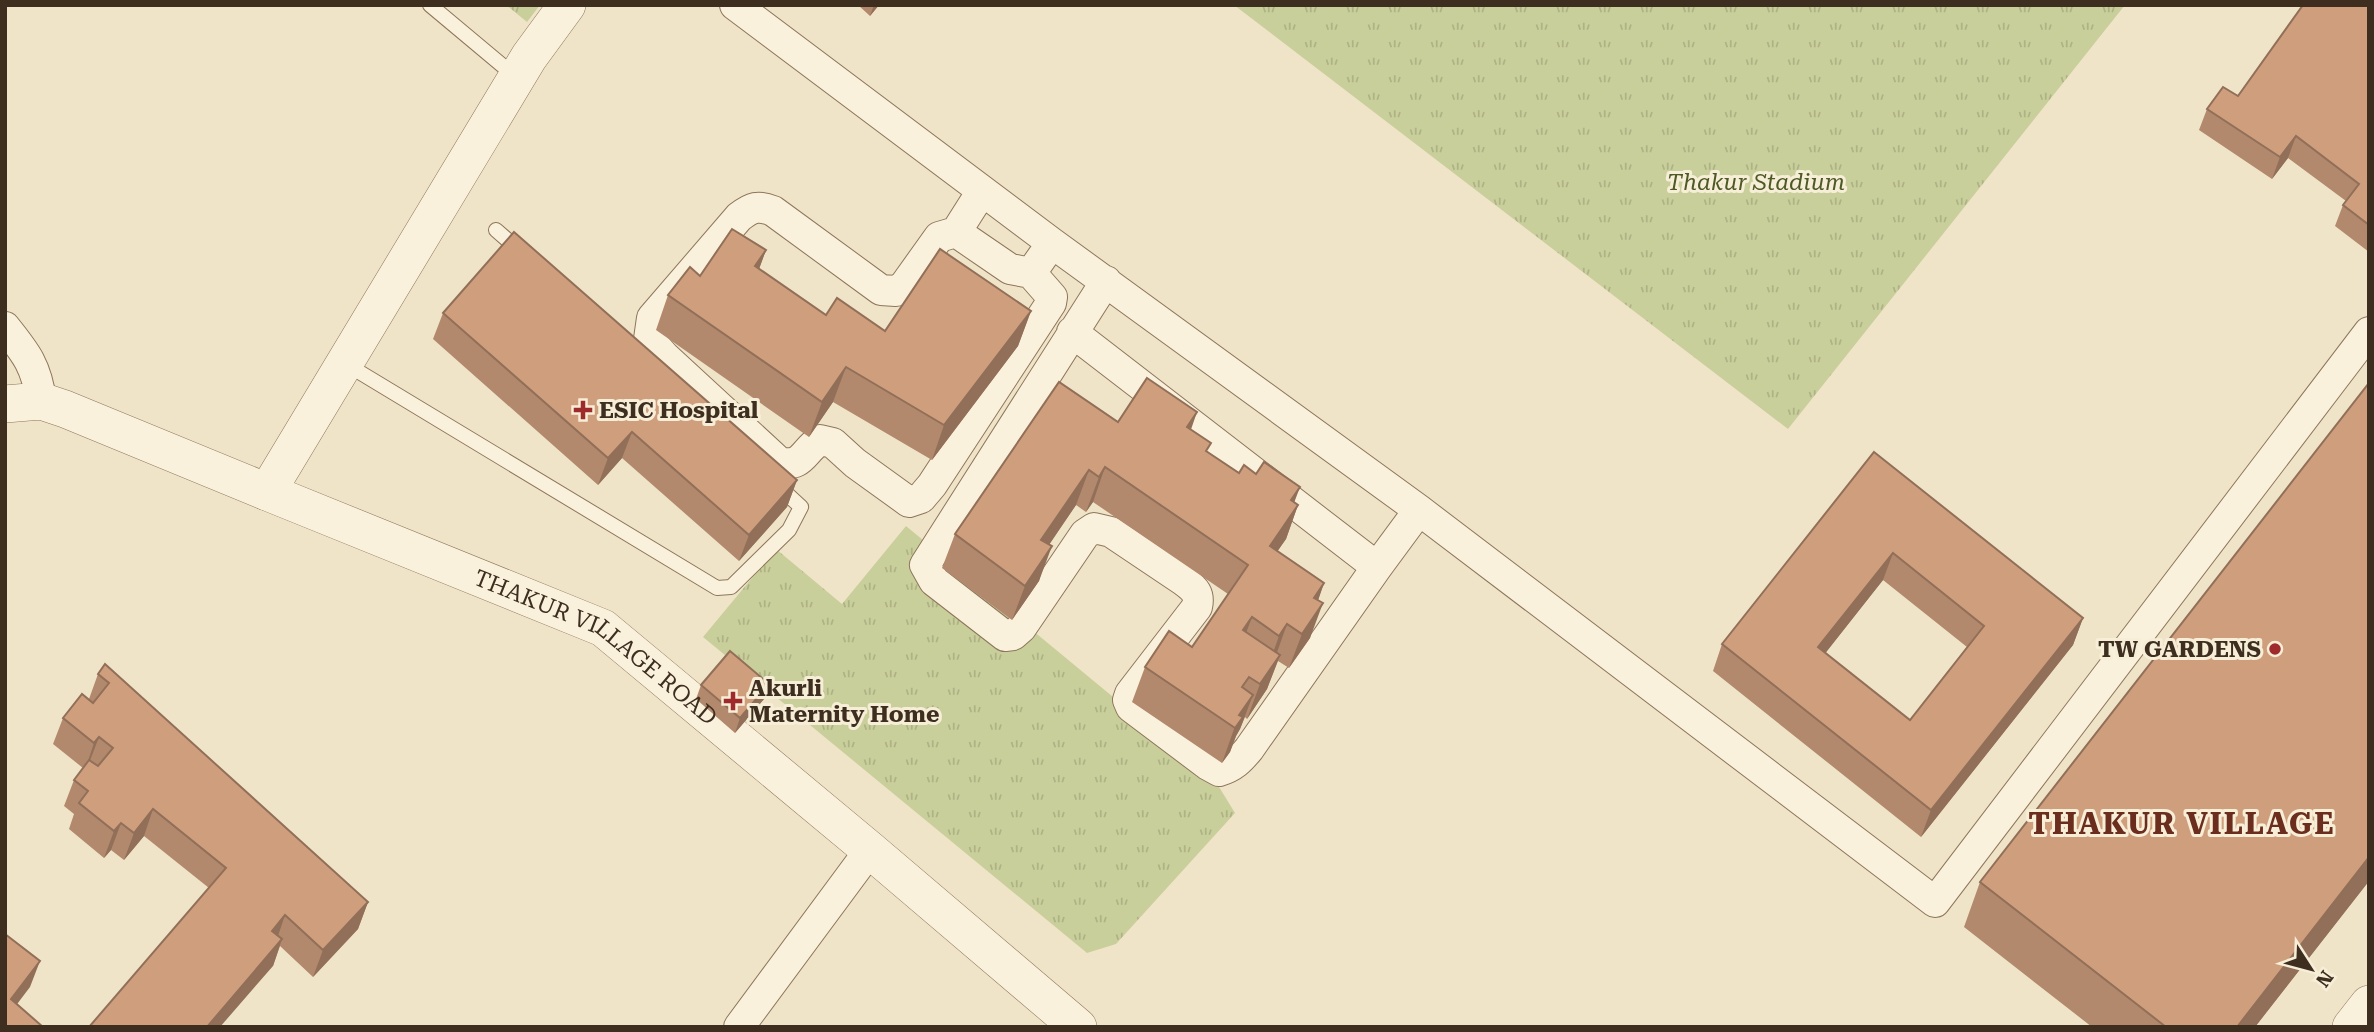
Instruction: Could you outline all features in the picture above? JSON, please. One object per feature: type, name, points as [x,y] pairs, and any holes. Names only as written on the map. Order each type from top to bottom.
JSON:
[{"type":"street","points":[[267,492],[529,57],[567,5]]},
{"type":"street","points":[[734,5],[1052,243],[1419,510],[1935,902],[2369,332]]},
{"type":"street","points":[[956,232],[1010,269],[1031,273],[1052,297],[1051,303],[921,498],[909,502],[855,463],[833,443],[820,440],[812,445],[799,462],[790,465],[779,462],[664,356],[649,338],[652,318],[739,217],[749,209],[760,206],[773,212],[881,290],[895,291],[904,286],[939,237],[956,232],[982,191]]},
{"type":"street","points":[[1031,273],[1052,243]]},
{"type":"street","points":[[1106,281],[925,565],[928,575],[1005,636],[1013,635],[1021,628],[1085,534],[1094,528],[1111,532],[1194,588],[1199,597],[1197,607],[1128,700],[1138,713],[1219,771],[1229,768],[1239,762],[1419,510]]},
{"type":"street","points":[[5,327],[27,354],[38,379],[23,402]]},
{"type":"street","points":[[1072,332],[1377,567]]},
{"type":"street","name":"THAKUR VILLAGE ROAD","points":[[23,402],[65,409],[603,628],[870,849],[1078,1027]]},
{"type":"street","points":[[739,1027],[870,849]]},
{"type":"street","points":[[2351,1027],[2369,1004]]},
{"type":"lane","points":[[430,5],[517,78]]},
{"type":"lane","points":[[496,230],[527,257]]},
{"type":"lane","points":[[345,363],[717,588],[731,587],[789,530],[801,507],[761,470]]},
{"type":"green space","points":[[506,5],[540,5],[527,22]]},
{"type":"green space","name":"Thakur Stadium","points":[[1234,5],[2125,5],[1788,429]]},
{"type":"green space","points":[[906,526],[1216,782],[1235,813],[1116,944],[1087,953],[703,637],[776,549],[842,604]]},
{"type":"building","points":[[2303,5],[2369,5],[2369,225],[2343,205],[2359,184],[2296,136],[2280,157],[2207,109],[2223,87],[2238,96]]},
{"type":"building","points":[[732,229],[766,250],[755,266],[826,315],[837,298],[885,331],[940,249],[1031,311],[944,425],[846,367],[822,402],[668,295],[690,267],[700,276]]},
{"type":"building","points":[[514,232],[797,480],[749,535],[632,432],[608,458],[443,313]]},
{"type":"building","points":[[1147,378],[1197,412],[1187,427],[1211,443],[1206,451],[1239,473],[1244,465],[1256,474],[1264,462],[1300,487],[1291,500],[1298,505],[1270,546],[1324,583],[1314,598],[1323,603],[1302,634],[1287,624],[1279,636],[1252,617],[1243,630],[1280,655],[1260,684],[1249,677],[1242,687],[1253,695],[1239,715],[1243,717],[1235,728],[1145,667],[1169,631],[1192,647],[1248,565],[1105,467],[1099,477],[1089,470],[1041,540],[1052,546],[1025,586],[955,534],[1059,382],[1118,422]]},
{"type":"building","name":"TW GARDENS","points":[[2369,383],[2369,857],[2237,1027],[2166,1027],[1980,882]]},
{"type":"building","points":[[1874,452],[2083,618],[1931,810],[1722,644]],"holes":[[[1893,553],[1984,626],[1910,720],[1818,647]]]},
{"type":"building","points":[[730,651],[769,684],[740,718],[701,685]]},
{"type":"building","points":[[105,664],[368,902],[323,950],[285,915],[272,931],[282,939],[207,1027],[89,1027],[226,868],[153,809],[134,833],[121,823],[114,831],[79,803],[88,791],[74,780],[89,760],[98,766],[113,748],[99,737],[94,743],[63,718],[82,694],[93,703],[109,683],[98,674]]},
{"type":"building","points":[[5,934],[40,961],[11,999],[43,1027],[5,1027]]},
{"type":"place","name":"ESIC Hospital","points":[[583,410]]},
{"type":"place","name":"TW GARDENS","points":[[2275,649]]},
{"type":"place","name":"Akurli Maternity Home","points":[[733,701]]},
{"type":"district","name":"THAKUR VILLAGE","points":[[2182,824]]}]
